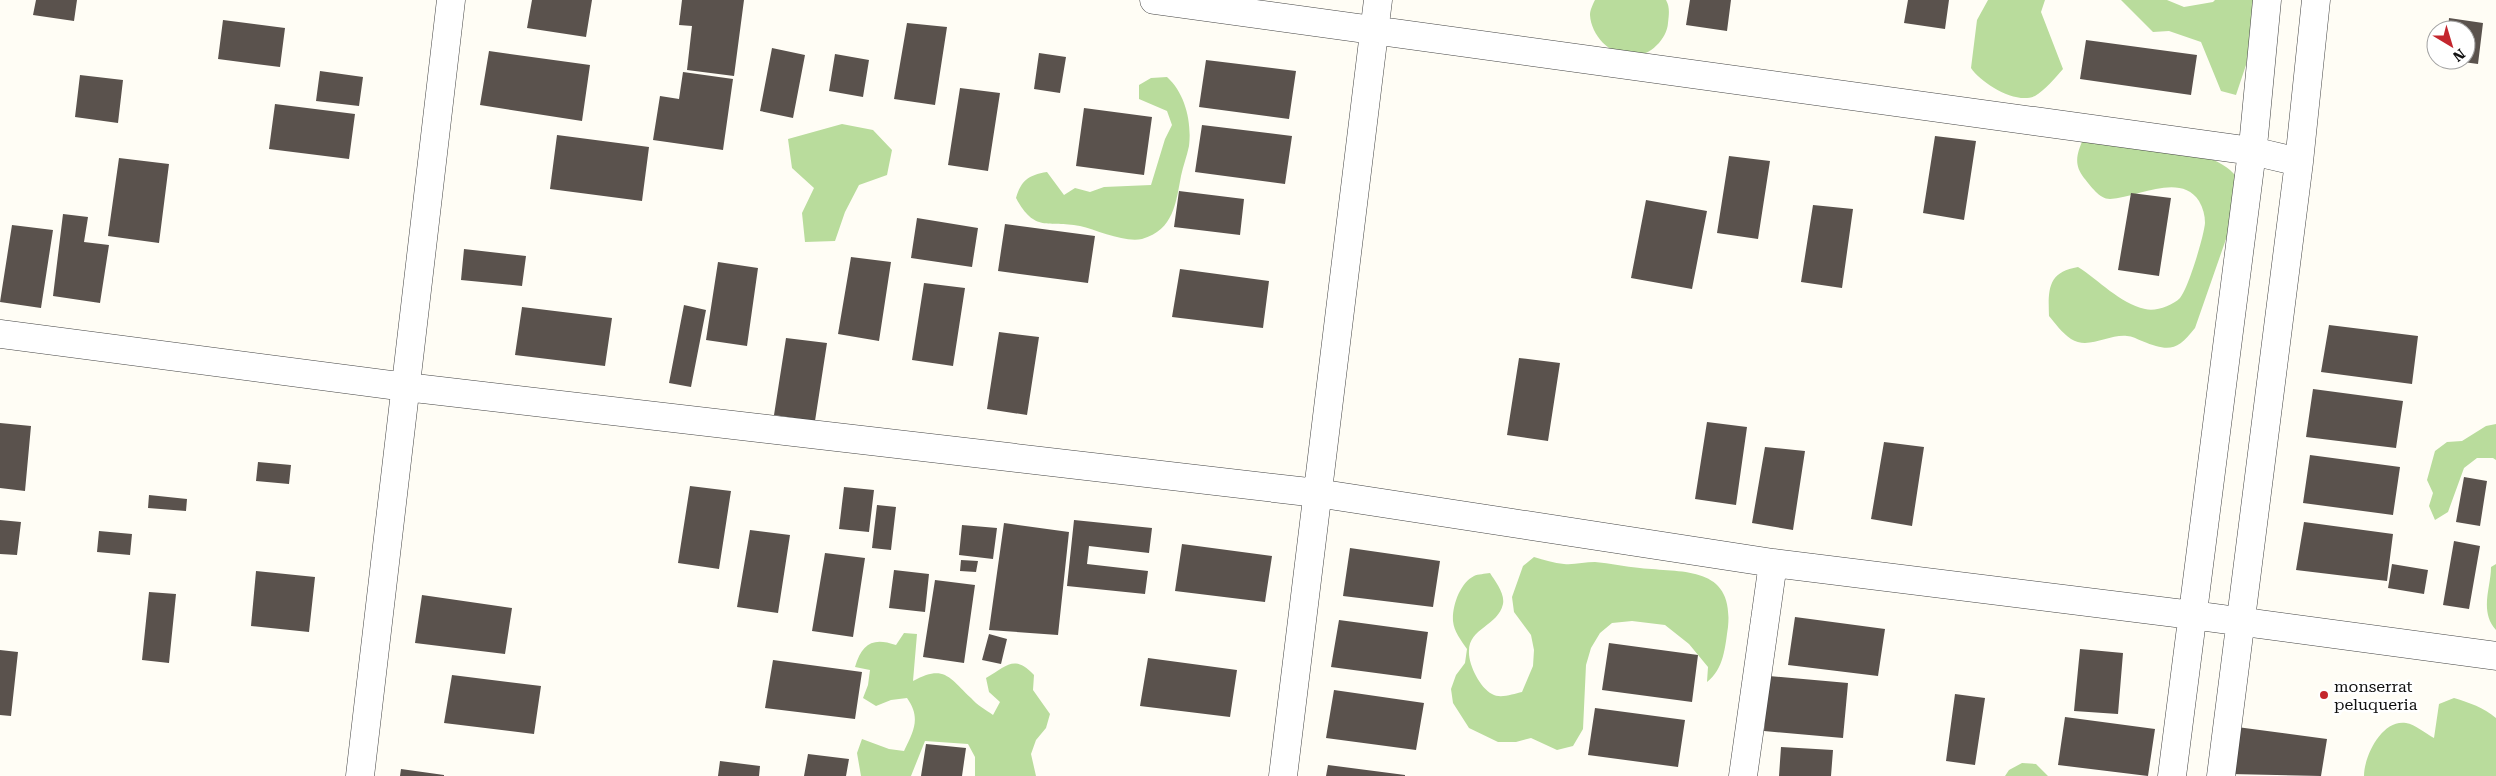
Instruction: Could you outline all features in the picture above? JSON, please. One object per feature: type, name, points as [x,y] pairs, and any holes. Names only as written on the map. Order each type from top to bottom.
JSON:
[{"type":"street","points":[[360,776],[451,0]]},
{"type":"street","points":[[1154,0],[2252,151],[2300,162]]},
{"type":"street","points":[[1283,776],[1378,0]]},
{"type":"street","points":[[2172,776],[2252,151],[2267,0]]},
{"type":"street","points":[[2220,776],[2300,162],[2316,0]]},
{"type":"street","points":[[0,334],[406,387],[1317,493],[1773,563],[2240,621],[2496,656]]},
{"type":"street","points":[[1743,776],[1773,563]]},
{"type":"green space","points":[[1595,0],[1666,0],[1669,14],[1664,36],[1650,51],[1637,56],[1623,55],[1615,52],[1603,43],[1594,30],[1590,15]]},
{"type":"green space","points":[[1988,0],[2045,0],[2041,12],[2063,69],[2035,96],[2018,98],[2009,95],[1991,86],[1971,68],[1977,20]]},
{"type":"green space","points":[[2121,0],[2167,0],[2184,7],[2213,2],[2215,0],[2257,0],[2246,65],[2236,95],[2221,91],[2201,42],[2169,31],[2153,32]]},
{"type":"green space","points":[[1167,77],[1183,100],[1188,118],[1190,137],[1175,205],[1172,214],[1161,229],[1153,235],[1135,240],[1111,236],[1080,226],[1043,223],[1029,216],[1016,198],[1023,183],[1030,177],[1040,173],[1047,172],[1064,195],[1075,188],[1090,192],[1104,187],[1151,185],[1165,139],[1172,125],[1167,111],[1139,99],[1139,85],[1151,78]]},
{"type":"green space","points":[[842,124],[873,130],[892,150],[887,175],[859,185],[845,212],[835,241],[805,242],[802,213],[814,188],[792,168],[788,139]]},
{"type":"green space","points":[[2084,137],[2145,143],[2194,153],[2214,160],[2230,170],[2240,183],[2240,199],[2195,328],[2189,336],[2177,345],[2166,348],[2159,347],[2127,336],[2084,343],[2078,342],[2065,334],[2049,316],[2049,298],[2052,283],[2061,273],[2078,267],[2118,297],[2136,306],[2154,310],[2173,304],[2180,298],[2187,284],[2204,230],[2204,214],[2199,201],[2191,193],[2181,188],[2158,189],[2121,198],[2110,199],[2102,197],[2092,188],[2078,168],[2077,158]]},
{"type":"green space","points":[[2496,424],[2496,460],[2493,458],[2477,458],[2464,468],[2448,512],[2435,520],[2429,506],[2433,493],[2427,480],[2435,451],[2447,442],[2462,441],[2486,426]]},
{"type":"green space","points":[[1534,557],[1564,564],[1595,562],[1688,573],[1702,576],[1714,582],[1723,592],[1728,607],[1726,642],[1723,657],[1717,671],[1707,682],[1708,667],[1689,644],[1665,625],[1632,621],[1612,623],[1600,633],[1591,648],[1586,665],[1583,729],[1573,746],[1557,750],[1531,738],[1516,742],[1498,742],[1469,728],[1453,703],[1451,689],[1456,675],[1465,663],[1467,649],[1458,636],[1453,621],[1458,596],[1469,579],[1476,575],[1490,573],[1497,583],[1501,591],[1503,604],[1496,617],[1478,632],[1470,643],[1470,662],[1483,687],[1492,694],[1503,696],[1522,692],[1533,666],[1534,650],[1531,635],[1514,612],[1512,597],[1523,566]]},
{"type":"green space","points":[[2496,564],[2496,630],[2488,615],[2487,599],[2491,567]]},
{"type":"green space","points":[[904,633],[917,634],[913,681],[932,674],[939,673],[945,675],[976,703],[993,715],[1000,702],[989,692],[986,678],[1010,664],[1021,665],[1034,675],[1033,690],[1050,714],[1046,728],[1036,740],[1031,754],[1036,776],[975,776],[975,757],[968,744],[925,741],[911,776],[861,776],[857,753],[862,739],[889,749],[904,751],[911,737],[915,718],[907,698],[891,700],[876,706],[863,698],[868,685],[870,670],[855,667],[865,647],[875,642],[896,645]]},
{"type":"green space","points":[[2454,698],[2481,708],[2496,718],[2496,776],[2364,776],[2371,749],[2382,733],[2397,723],[2406,723],[2417,727],[2434,738],[2439,704]]},
{"type":"green space","points":[[2022,763],[2036,764],[2048,776],[2005,776],[2009,770]]},
{"type":"building","points":[[36,0],[77,0],[74,21],[33,15]]},
{"type":"building","points":[[532,0],[592,0],[586,37],[527,28]]},
{"type":"building","points":[[682,0],[744,0],[734,76],[687,70],[692,26],[679,25]]},
{"type":"building","points":[[1690,0],[1731,0],[1727,31],[1686,25]]},
{"type":"building","points":[[1908,0],[1949,0],[1945,29],[1904,23]]},
{"type":"building","points":[[223,20],[285,28],[280,67],[218,59]]},
{"type":"building","points":[[2476,22],[2483,23],[2478,64],[2476,64]]},
{"type":"building","points":[[907,23],[947,27],[935,105],[894,99]]},
{"type":"building","points":[[2086,40],[2197,55],[2191,95],[2080,79]]},
{"type":"building","points":[[772,48],[805,55],[793,118],[760,111]]},
{"type":"building","points":[[489,51],[590,65],[582,121],[480,105]]},
{"type":"building","points":[[1039,53],[1066,57],[1060,93],[1034,89]]},
{"type":"building","points":[[835,54],[869,60],[863,97],[829,91]]},
{"type":"building","points":[[1206,60],[1296,71],[1289,119],[1199,107]]},
{"type":"building","points":[[320,71],[363,77],[359,106],[316,101]]},
{"type":"building","points":[[683,72],[733,79],[723,150],[653,140],[660,96],[679,99]]},
{"type":"building","points":[[80,75],[123,80],[118,123],[75,117]]},
{"type":"building","points":[[960,88],[1000,93],[988,171],[948,165]]},
{"type":"building","points":[[275,104],[355,114],[349,159],[269,149]]},
{"type":"building","points":[[1084,108],[1152,117],[1144,175],[1076,166]]},
{"type":"building","points":[[1202,125],[1292,136],[1285,184],[1195,172]]},
{"type":"building","points":[[557,135],[649,147],[642,201],[550,189]]},
{"type":"building","points":[[1935,136],[1976,141],[1964,220],[1923,213]]},
{"type":"building","points":[[1729,156],[1770,161],[1758,239],[1717,233]]},
{"type":"building","points":[[119,158],[169,164],[159,243],[108,236]]},
{"type":"building","points":[[1179,191],[1244,199],[1240,235],[1174,227]]},
{"type":"building","points":[[2131,193],[2171,198],[2159,276],[2118,270]]},
{"type":"building","points":[[1646,200],[1707,211],[1692,289],[1631,278]]},
{"type":"building","points":[[1813,205],[1853,209],[1842,288],[1801,282]]},
{"type":"building","points":[[63,214],[88,217],[84,242],[109,245],[100,303],[53,296]]},
{"type":"building","points":[[917,218],[978,228],[972,267],[911,258]]},
{"type":"building","points":[[1005,224],[1095,236],[1088,283],[998,271]]},
{"type":"building","points":[[12,225],[53,230],[41,308],[0,302]]},
{"type":"building","points":[[464,249],[526,256],[522,286],[461,280]]},
{"type":"building","points":[[851,257],[891,262],[879,341],[838,334]]},
{"type":"building","points":[[718,262],[758,268],[747,346],[706,340]]},
{"type":"building","points":[[1180,269],[1269,281],[1263,328],[1172,317]]},
{"type":"building","points":[[924,283],[965,288],[953,366],[912,360]]},
{"type":"building","points":[[684,305],[706,310],[691,387],[669,383]]},
{"type":"building","points":[[522,307],[612,318],[605,366],[515,355]]},
{"type":"building","points":[[2329,325],[2418,336],[2412,384],[2321,372]]},
{"type":"building","points":[[999,332],[1039,337],[1027,415],[987,409]]},
{"type":"building","points":[[786,338],[827,343],[815,421],[774,415]]},
{"type":"building","points":[[1519,358],[1560,363],[1548,441],[1507,435]]},
{"type":"building","points":[[2313,389],[2403,401],[2396,448],[2306,437]]},
{"type":"building","points":[[1707,422],[1747,427],[1736,505],[1695,499]]},
{"type":"building","points":[[0,423],[31,426],[25,491],[0,488]]},
{"type":"building","points":[[1884,442],[1924,447],[1912,526],[1871,519]]},
{"type":"building","points":[[1765,447],[1805,451],[1793,530],[1752,523]]},
{"type":"building","points":[[2310,455],[2400,467],[2393,515],[2303,503]]},
{"type":"building","points":[[258,462],[291,465],[289,484],[256,481]]},
{"type":"building","points":[[2464,477],[2487,481],[2480,526],[2456,522]]},
{"type":"building","points":[[690,486],[731,491],[719,569],[678,563]]},
{"type":"building","points":[[844,487],[874,490],[869,532],[839,529]]},
{"type":"building","points":[[149,495],[187,499],[186,511],[148,508]]},
{"type":"building","points":[[877,505],[896,507],[891,550],[872,548]]},
{"type":"building","points":[[0,520],[21,522],[17,555],[0,554]]},
{"type":"building","points":[[1074,520],[1152,528],[1149,553],[1089,546],[1087,564],[1148,571],[1145,594],[1067,586]]},
{"type":"building","points":[[2304,522],[2393,534],[2387,581],[2296,570]]},
{"type":"building","points":[[1004,523],[1069,532],[1058,635],[989,630]]},
{"type":"building","points":[[962,525],[997,528],[993,559],[959,555]]},
{"type":"building","points":[[750,530],[790,535],[778,613],[737,607]]},
{"type":"building","points":[[99,531],[132,534],[130,555],[97,552]]},
{"type":"building","points":[[2454,541],[2480,546],[2469,609],[2443,605]]},
{"type":"building","points":[[1182,544],[1272,556],[1265,602],[1175,591]]},
{"type":"building","points":[[1350,548],[1440,561],[1433,607],[1343,596]]},
{"type":"building","points":[[825,553],[865,558],[853,637],[812,631]]},
{"type":"building","points":[[961,560],[978,561],[976,572],[960,571]]},
{"type":"building","points":[[2392,564],[2428,570],[2424,594],[2388,588]]},
{"type":"building","points":[[894,570],[929,574],[925,612],[889,608]]},
{"type":"building","points":[[256,571],[315,577],[309,632],[251,626]]},
{"type":"building","points":[[935,580],[975,585],[964,663],[923,657]]},
{"type":"building","points":[[149,592],[176,594],[169,663],[142,660]]},
{"type":"building","points":[[422,595],[512,608],[505,654],[415,643]]},
{"type":"building","points":[[1795,617],[1885,629],[1878,676],[1788,665]]},
{"type":"building","points":[[1339,620],[1428,632],[1421,679],[1331,667]]},
{"type":"building","points":[[989,634],[1007,639],[1001,664],[982,660]]},
{"type":"building","points":[[1609,643],[1698,655],[1692,702],[1602,690]]},
{"type":"building","points":[[2080,649],[2123,653],[2118,714],[2074,711]]},
{"type":"building","points":[[0,650],[18,652],[11,716],[0,715]]},
{"type":"building","points":[[1148,658],[1237,670],[1230,717],[1140,706]]},
{"type":"building","points":[[773,660],[862,672],[855,719],[765,708]]},
{"type":"building","points":[[452,675],[541,686],[534,734],[444,723]]},
{"type":"building","points":[[1769,676],[1848,683],[1843,738],[1764,731]]},
{"type":"building","points":[[1334,690],[1424,703],[1416,750],[1326,738]]},
{"type":"building","points":[[1955,694],[1985,698],[1975,765],[1946,761]]},
{"type":"building","points":[[1595,708],[1685,720],[1678,767],[1588,755]]},
{"type":"building","points":[[2065,717],[2155,729],[2148,776],[2058,765]]},
{"type":"building","points":[[2237,727],[2327,739],[2321,776],[2230,774]]},
{"type":"building","points":[[926,744],[966,748],[962,776],[921,776]]},
{"type":"building","points":[[1781,747],[1833,750],[1831,776],[1779,776]]},
{"type":"building","points":[[808,754],[849,759],[846,776],[804,776]]},
{"type":"building","points":[[720,761],[760,766],[759,776],[718,776]]},
{"type":"building","points":[[1328,765],[1405,775],[1405,776],[1326,776]]},
{"type":"building","points":[[401,769],[444,775],[444,776],[400,776]]},
{"type":"place","name":"monserrat peluqueria","points":[[2324,695]]}]
